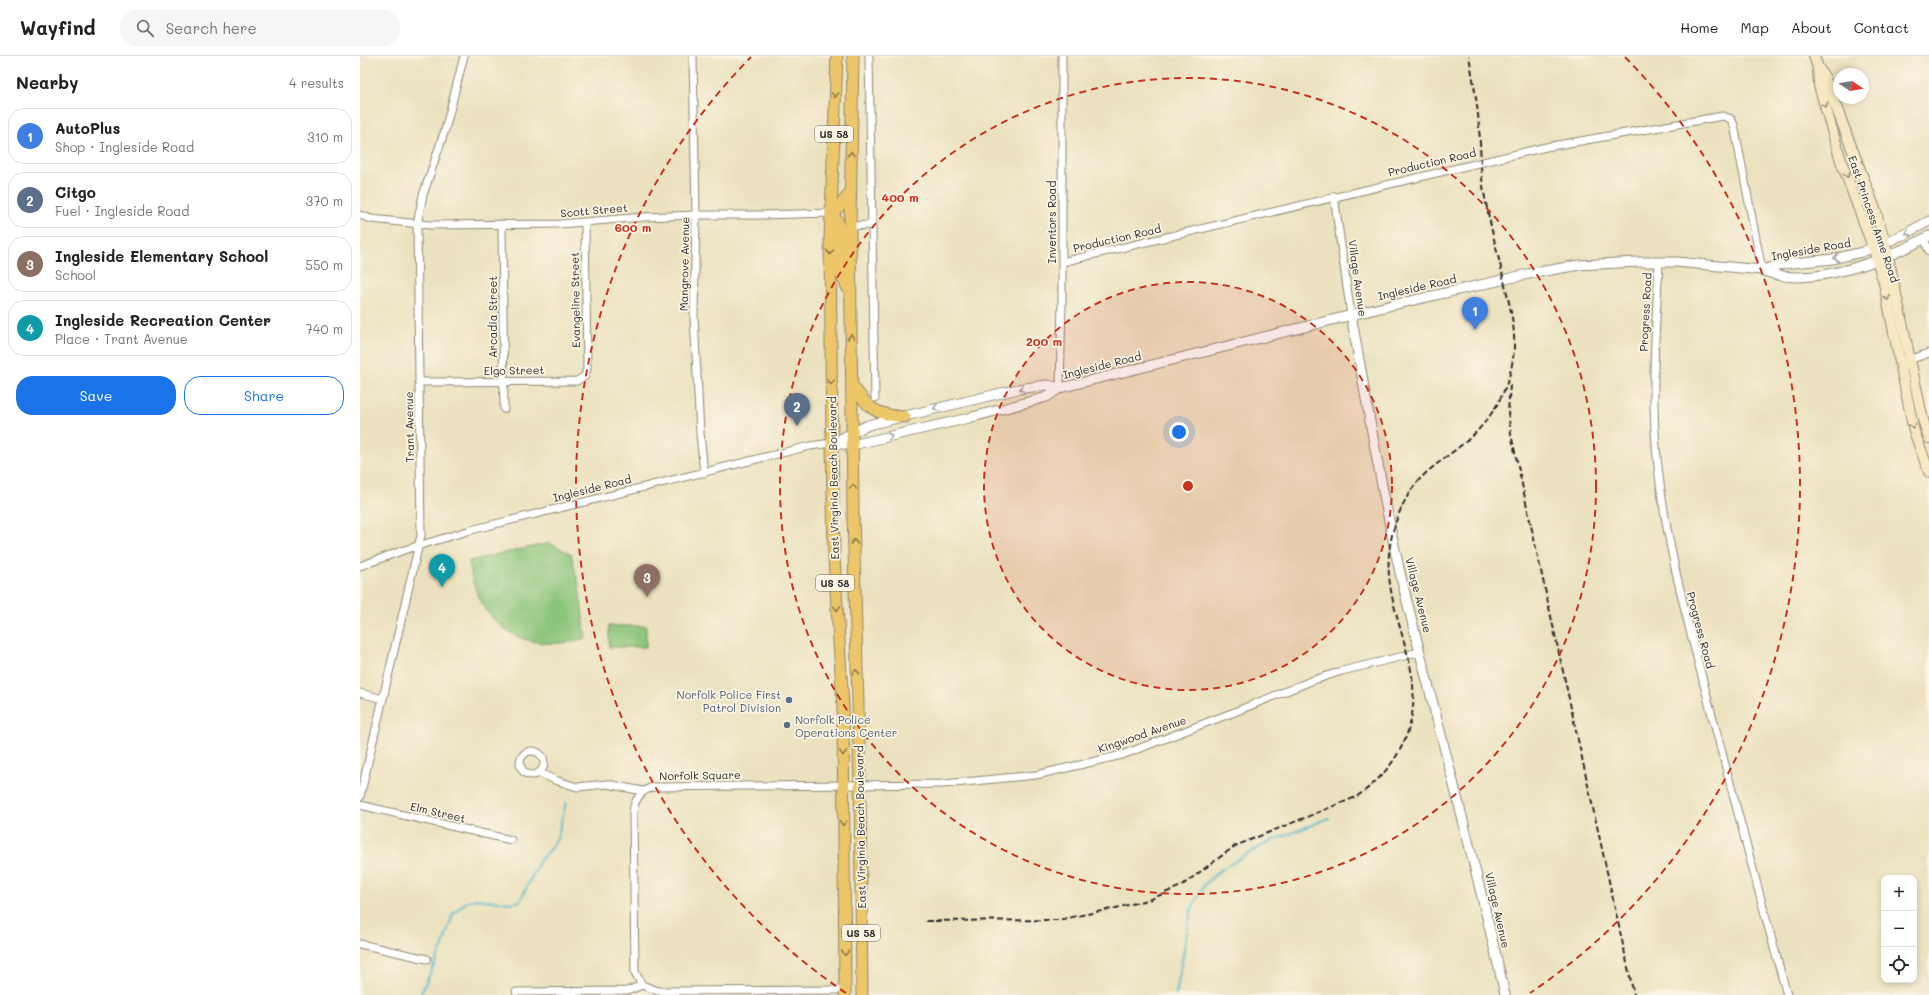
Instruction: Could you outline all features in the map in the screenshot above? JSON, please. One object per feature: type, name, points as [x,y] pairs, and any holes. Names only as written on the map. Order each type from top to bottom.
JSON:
[{"type":"main road","name":"East Virginia Beach Boulevard","points":[[837,56],[831,213],[832,443],[834,557],[843,707],[845,992]]},
{"type":"main road","name":"East Virginia Beach Boulevard","points":[[853,56],[850,193],[852,445],[856,673],[860,784],[862,995]]},
{"type":"main road","name":"East Princess Anne Road","points":[[1814,56],[1818,68],[1819,85],[1842,161],[1873,247],[1884,283],[1914,431],[1929,472]]},
{"type":"main road","name":"East Princess Anne Road","points":[[1818,68],[1825,78],[1875,208],[1889,255],[1929,440]]},
{"type":"main road","points":[[850,193],[839,207],[831,213],[836,217],[841,227],[840,269],[851,295]]},
{"type":"main road","points":[[852,385],[864,403],[878,412],[887,416],[905,417]]},
{"type":"street","name":"Trant Avenue","points":[[360,797],[421,535],[417,224],[423,195],[445,130],[464,56]]},
{"type":"street","name":"Mangrove Avenue","points":[[693,56],[696,215],[694,317],[700,433],[704,473]]},
{"type":"street","points":[[869,56],[870,225],[874,398]]},
{"type":"street","name":"Inventors Road","points":[[1060,388],[1062,262],[1062,56]]},
{"type":"street","name":"Production Road","points":[[1062,262],[1334,196],[1546,147],[1723,116],[1731,119],[1734,125],[1749,196],[1762,270]]},
{"type":"street","name":"Village Avenue","points":[[1334,196],[1351,315],[1384,497],[1420,652],[1476,871],[1505,995]]},
{"type":"street","name":"Scott Street","points":[[360,215],[371,219],[417,224],[502,224],[585,223],[644,217],[696,215],[831,213]]},
{"type":"street","name":"Ingleside Road","points":[[1762,270],[1783,264],[1833,259],[1885,243],[1929,221]]},
{"type":"street","name":"Evangeline Street","points":[[585,223],[587,368],[585,376]]},
{"type":"street","name":"Arcadia Street","points":[[502,224],[504,409]]},
{"type":"street","points":[[850,226],[870,225]]},
{"type":"street","points":[[1927,237],[1929,251]]},
{"type":"street","name":"Ingleside Road","points":[[360,566],[471,530],[810,446],[832,443],[852,445],[969,418],[1048,397],[1060,388],[1351,315],[1492,282],[1572,266],[1603,263],[1659,262],[1762,270],[1783,277],[1793,277],[1836,271],[1877,260],[1927,237]]},
{"type":"street","name":"Progress Road","points":[[1659,262],[1653,374],[1654,422],[1657,456],[1668,535],[1693,644],[1787,995]]},
{"type":"street","points":[[1900,363],[1929,353]]},
{"type":"street","name":"Elgo Street","points":[[419,382],[577,381],[585,376]]},
{"type":"street","name":"Ingleside Road","points":[[832,443],[868,425],[1018,389],[1047,385],[1060,388]]},
{"type":"street","points":[[1918,444],[1929,440]]},
{"type":"street","name":"Kingwood Avenue","points":[[860,784],[936,784],[982,781],[1036,775],[1077,766],[1122,755],[1311,681],[1342,671],[1420,652]]},
{"type":"street","points":[[360,693],[383,699]]},
{"type":"street","points":[[540,773],[577,788],[607,784],[643,791]]},
{"type":"street","name":"Norfolk Square","points":[[643,791],[653,787],[860,784]]},
{"type":"street","points":[[643,791],[635,800],[633,811],[635,972],[642,985],[658,991],[845,992]]},
{"type":"street","name":"Elm Street","points":[[360,805],[512,840]]},
{"type":"street","points":[[360,944],[427,959]]},
{"type":"street","points":[[516,992],[627,991],[642,985]]},
{"type":"green space","points":[[549,543],[571,554],[579,586],[586,638],[564,643],[543,643],[524,639],[507,631],[493,618],[482,603],[474,583],[469,561]]},
{"type":"green space","points":[[609,626],[646,626],[646,647],[609,647]]},
{"type":"waterway","points":[[420,995],[442,948],[453,914],[466,902],[475,899],[511,903],[520,901],[540,860],[557,839],[566,803]]},
{"type":"waterway","points":[[1176,995],[1191,910],[1205,884],[1220,870],[1269,842],[1329,818]]},
{"type":"railway","points":[[926,921],[1058,920],[1151,899],[1181,886],[1235,846],[1356,797],[1385,772],[1395,758],[1404,742],[1410,726],[1413,708],[1413,689],[1408,655],[1391,593],[1389,578],[1391,538],[1400,511],[1409,494],[1419,480],[1470,438],[1493,412],[1508,381],[1513,358],[1514,338],[1512,319],[1483,186],[1478,110],[1469,56]]},
{"type":"railway","points":[[1510,385],[1508,412],[1511,434],[1634,995]]},
{"type":"place","name":"AutoPlus","points":[[1475,330]]},
{"type":"place","name":"Citgo","points":[[797,426]]},
{"type":"place","name":"Ingleside Recreation Center","points":[[442,587]]},
{"type":"place","name":"Ingleside Elementary School","points":[[647,597]]},
{"type":"place","name":"Norfolk Police First Patrol Division","points":[[789,700]]},
{"type":"place","name":"Norfolk Police Operations Center","points":[[787,725]]}]
